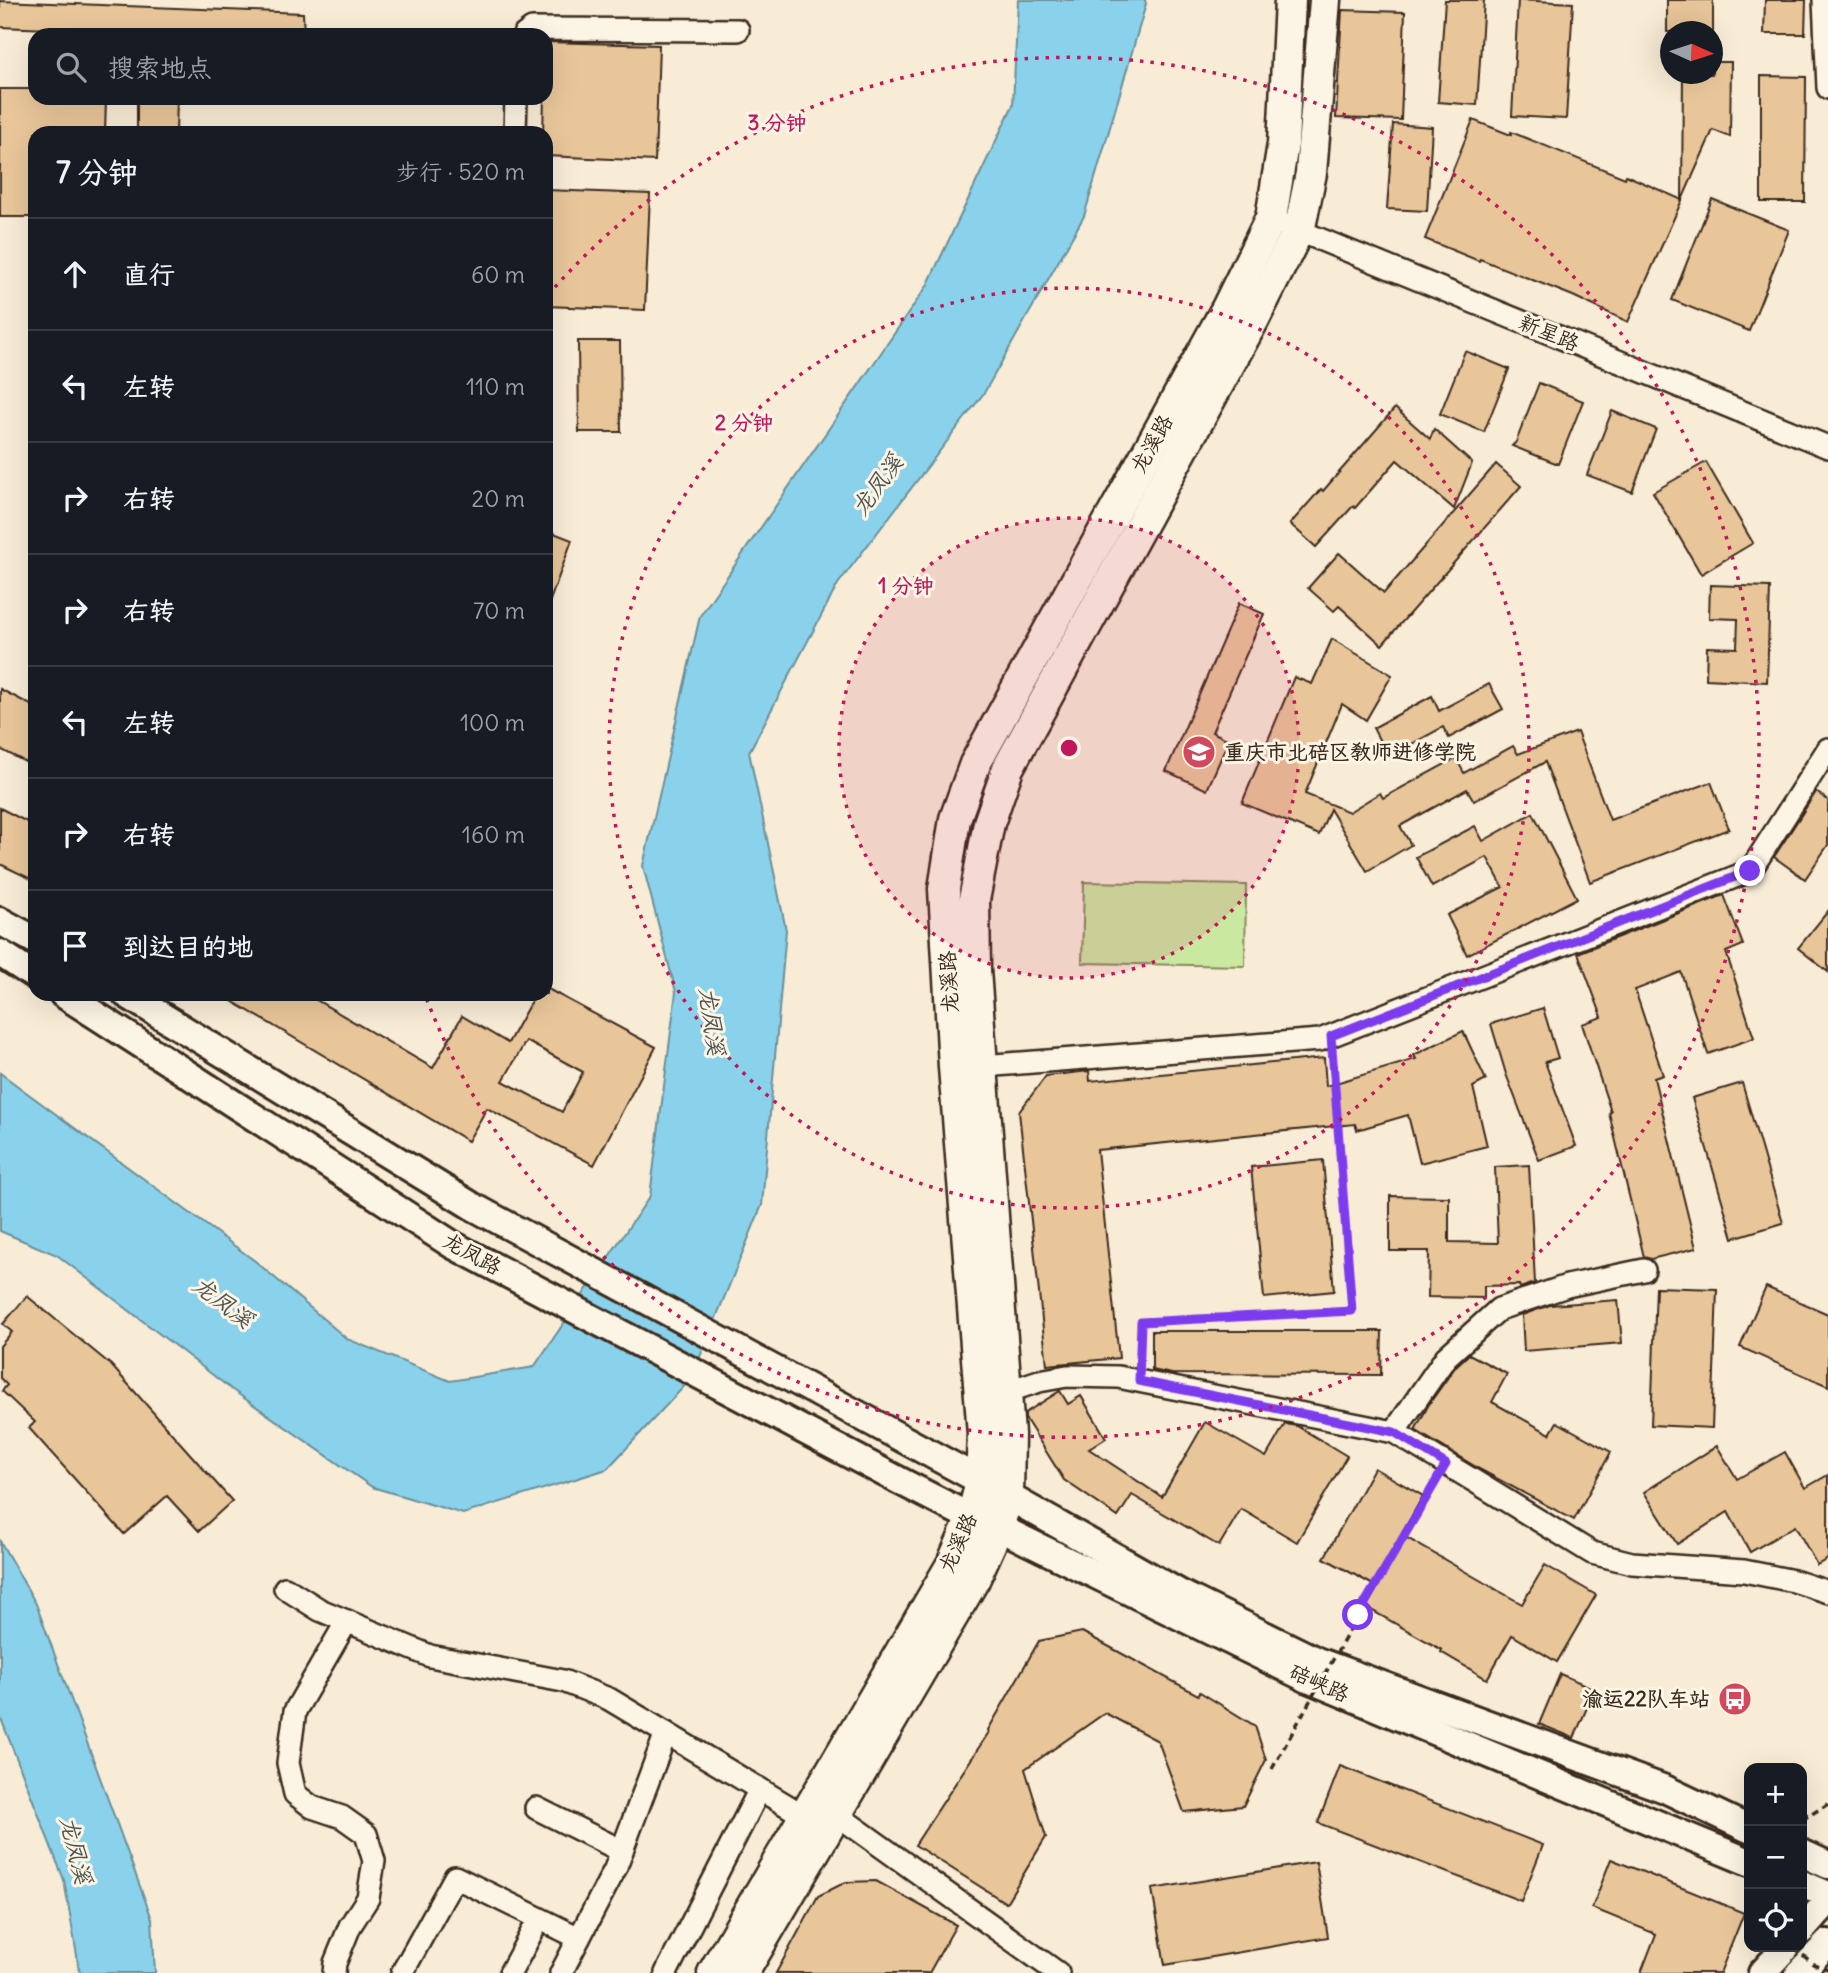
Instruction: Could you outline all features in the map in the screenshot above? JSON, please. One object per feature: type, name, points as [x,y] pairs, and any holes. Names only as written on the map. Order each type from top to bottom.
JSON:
[{"type":"highway","name":"龙溪路","points":[[713,1973],[823,1820],[974,1580],[985,1522],[981,1481],[983,1434],[954,1067],[944,889],[955,819],[975,764],[1227,308],[1271,218],[1283,144],[1290,0]]},
{"type":"highway","name":"龙溪路","points":[[985,1522],[1007,1496],[1009,1434],[975,970],[974,900],[989,823],[1008,768],[1254,319],[1298,230],[1311,173],[1325,0]]},
{"type":"highway","name":"龙溪路","points":[[743,1973],[823,1820]]},
{"type":"main road","points":[[0,921],[28,936]]},
{"type":"main road","points":[[0,953],[28,971]]},
{"type":"main road","name":"龙凤路","points":[[74,1001],[453,1245],[900,1481]]},
{"type":"main road","name":"龙凤路","points":[[137,1001],[472,1206],[918,1446]]},
{"type":"main road","name":"碚峡路","points":[[918,1446],[1181,1594],[1317,1661],[1665,1789],[1744,1827]]},
{"type":"main road","name":"碚峡路","points":[[900,1481],[1308,1679],[1744,1860]]},
{"type":"main road","points":[[1807,1855],[1828,1865]]},
{"type":"main road","points":[[1807,1886],[1828,1895]]},
{"type":"main road","points":[[1807,1924],[1828,1901]]},
{"type":"main road","points":[[1799,1973],[1828,1943]]},
{"type":"main road","points":[[1762,1973],[1781,1952]]},
{"type":"street","points":[[1824,0],[1828,88]]},
{"type":"street","points":[[553,29],[738,30]]},
{"type":"street","points":[[515,126],[516,105]]},
{"type":"street","name":"新星路","points":[[1271,218],[1828,447]]},
{"type":"street","points":[[982,1066],[1320,1040],[1331,1036],[1750,871],[1828,749]]},
{"type":"street","points":[[1394,1432],[1446,1357],[1499,1309],[1567,1286],[1644,1270]]},
{"type":"street","points":[[1006,1392],[1039,1381],[1067,1376],[1118,1377],[1394,1432],[1592,1553],[1632,1563],[1744,1571],[1794,1581],[1828,1592]]},
{"type":"street","points":[[285,1588],[320,1609],[430,1656],[563,1681],[610,1699],[760,1789],[823,1820],[1058,1973]]},
{"type":"street","points":[[334,1973],[350,1926],[368,1898],[374,1861],[366,1834],[342,1818],[312,1807],[295,1794],[288,1763],[295,1711],[347,1621]]},
{"type":"street","points":[[561,1973],[615,1869],[666,1733]]},
{"type":"street","points":[[666,1973],[760,1789]]},
{"type":"street","points":[[536,1808],[622,1851]]},
{"type":"street","points":[[402,1973],[455,1877],[579,1938]]},
{"type":"street","points":[[510,1973],[539,1919]]},
{"type":"path","points":[[1139,1381],[1141,1322],[1352,1311],[1331,1036]]},
{"type":"path","points":[[1272,1769],[1446,1464]]},
{"type":"path","points":[[1808,1815],[1828,1804]]},
{"type":"path","points":[[1800,1952],[1814,1964],[1828,1969]]},
{"type":"green space","points":[[1084,882],[1246,885],[1245,966],[1082,963]]},
{"type":"water","name":"龙凤溪","points":[[1018,0],[1145,0],[1146,4],[1084,216],[984,393],[838,584],[749,752],[786,930],[762,1205],[691,1379],[607,1469],[463,1514],[372,1487],[231,1389],[57,1255],[0,1231],[0,1073],[255,1261],[347,1339],[450,1381],[534,1367],[650,1196],[676,992],[643,866],[700,616],[927,286],[1013,105]]},
{"type":"water","name":"龙凤溪","points":[[0,1541],[36,1604],[152,1919],[155,1973],[80,1973],[64,1880],[0,1716]]},
{"type":"building","points":[[1445,0],[1484,0],[1477,105],[1438,102]]},
{"type":"building","points":[[1518,0],[1573,3],[1566,119],[1512,116]]},
{"type":"building","points":[[1667,0],[1713,0],[1713,21],[1667,21]]},
{"type":"building","points":[[1765,0],[1806,0],[1805,34],[1764,34]]},
{"type":"building","points":[[0,1],[303,13],[304,28],[28,28],[0,27]]},
{"type":"building","points":[[1342,10],[1405,12],[1401,120],[1336,118]]},
{"type":"building","points":[[553,42],[659,45],[655,161],[553,156],[553,126],[543,126],[544,105],[553,105]]},
{"type":"building","points":[[1723,62],[1731,62],[1730,137],[1713,130],[1628,322],[1573,296],[1425,239],[1473,120],[1511,135],[1511,132],[1625,178],[1626,175],[1682,200],[1683,84],[1723,84]]},
{"type":"building","points":[[1761,76],[1806,77],[1805,202],[1761,202]]},
{"type":"building","points":[[0,89],[28,89],[28,105],[106,105],[105,126],[28,126],[28,217],[0,217]]},
{"type":"building","points":[[137,105],[177,105],[176,126],[137,126]]},
{"type":"building","points":[[1393,124],[1432,127],[1427,211],[1387,209]]},
{"type":"building","points":[[553,190],[650,194],[645,310],[553,306]]},
{"type":"building","points":[[1712,199],[1789,230],[1749,331],[1672,300]]},
{"type":"building","points":[[578,341],[620,341],[621,432],[579,432]]},
{"type":"building","points":[[1465,351],[1509,369],[1484,432],[1440,414]]},
{"type":"building","points":[[1539,383],[1583,401],[1558,464],[1512,446],[1516,442]]},
{"type":"building","points":[[1395,408],[1430,439],[1434,429],[1472,463],[1454,509],[1397,460],[1316,547],[1290,524],[1321,489],[1323,491]]},
{"type":"building","points":[[1612,411],[1656,429],[1632,492],[1587,475]]},
{"type":"building","points":[[1706,462],[1753,543],[1701,574],[1653,492]]},
{"type":"building","points":[[1496,464],[1521,486],[1382,645],[1339,606],[1334,611],[1308,588],[1339,553],[1384,593]]},
{"type":"building","points":[[553,533],[572,540],[553,592]]},
{"type":"building","points":[[1710,585],[1770,587],[1767,682],[1706,679],[1707,647],[1737,648],[1738,619],[1709,618]]},
{"type":"building","points":[[1239,603],[1264,614],[1212,732],[1229,740],[1207,790],[1166,771]]},
{"type":"building","points":[[1332,639],[1392,675],[1366,720],[1342,704],[1305,794],[1349,812],[1380,793],[1383,798],[1456,758],[1464,773],[1513,746],[1518,754],[1577,732],[1610,820],[1711,782],[1729,829],[1590,882],[1545,762],[1474,801],[1467,789],[1400,826],[1411,845],[1367,871],[1330,809],[1319,835],[1242,803],[1294,677],[1312,684]]},
{"type":"building","points":[[1489,684],[1503,709],[1449,738],[1443,727],[1388,757],[1373,728],[1432,696],[1439,711]]},
{"type":"building","points":[[0,689],[28,703],[28,763],[0,749]]},
{"type":"building","points":[[1816,792],[1828,800],[1828,845],[1805,879],[1774,857]]},
{"type":"building","points":[[0,808],[28,822],[28,878],[0,864]]},
{"type":"building","points":[[1533,813],[1577,898],[1467,955],[1447,915],[1503,887],[1487,857],[1432,887],[1416,857],[1475,826],[1483,841]]},
{"type":"building","points":[[1724,895],[1743,945],[1726,952],[1754,1038],[1708,1054],[1681,972],[1635,990],[1663,1075],[1654,1078],[1696,1248],[1651,1259],[1644,1257],[1609,1113],[1611,1112],[1582,1024],[1602,1017],[1578,953]]},
{"type":"building","points":[[1828,911],[1828,972],[1798,948]]},
{"type":"building","points":[[553,992],[656,1047],[594,1165],[487,1108],[468,1141],[232,1001],[318,1001],[433,1068],[462,1016],[508,1043],[531,1001],[553,1001]],"holes":[[[526,1041],[583,1072],[562,1112],[503,1081]]]},
{"type":"building","points":[[1543,1008],[1558,1058],[1545,1062],[1576,1146],[1539,1160],[1506,1074],[1491,1024]]},
{"type":"building","points":[[1463,1031],[1486,1080],[1473,1087],[1487,1146],[1420,1163],[1408,1115],[1357,1130],[1355,1124],[1097,1150],[1119,1358],[1047,1365],[1019,1112],[1046,1076],[1089,1071],[1090,1081],[1324,1058],[1326,1086],[1416,1059],[1414,1055]]},
{"type":"building","points":[[1742,1083],[1783,1223],[1733,1238],[1692,1098]]},
{"type":"building","points":[[1323,1160],[1334,1291],[1264,1298],[1251,1167]]},
{"type":"building","points":[[1529,1165],[1535,1283],[1520,1288],[1519,1285],[1484,1286],[1484,1298],[1428,1297],[1429,1251],[1390,1251],[1390,1196],[1449,1197],[1449,1242],[1498,1243],[1495,1167]]},
{"type":"building","points":[[1656,1287],[1717,1289],[1712,1428],[1651,1425]]},
{"type":"building","points":[[1766,1287],[1828,1314],[1828,1386],[1740,1347]]},
{"type":"building","points":[[27,1296],[111,1365],[232,1501],[199,1531],[167,1496],[124,1534],[29,1428],[35,1422],[2,1391],[7,1385],[0,1378],[0,1346],[12,1332],[3,1324]]},
{"type":"building","points":[[1618,1300],[1622,1343],[1524,1351],[1522,1315],[1550,1305]]},
{"type":"building","points":[[1152,1331],[1382,1331],[1381,1375],[1172,1374],[1152,1370]]},
{"type":"building","points":[[1469,1354],[1507,1374],[1492,1402],[1550,1434],[1557,1422],[1611,1452],[1574,1520],[1481,1470],[1415,1430],[1429,1404],[1456,1366]]},
{"type":"building","points":[[1060,1391],[1068,1404],[1081,1396],[1106,1438],[1089,1449],[1162,1497],[1205,1422],[1266,1457],[1285,1424],[1297,1426],[1347,1456],[1297,1542],[1241,1509],[1219,1546],[1132,1495],[1118,1517],[1064,1480],[1025,1418],[1025,1413]]},
{"type":"building","points":[[1717,1446],[1737,1479],[1785,1452],[1805,1488],[1828,1475],[1828,1559],[1817,1565],[1795,1526],[1750,1552],[1728,1512],[1677,1544],[1644,1492]]},
{"type":"building","points":[[1374,1468],[1423,1496],[1402,1535],[1478,1579],[1522,1604],[1545,1565],[1596,1595],[1557,1662],[1512,1635],[1487,1679],[1366,1607],[1377,1587],[1324,1558]]},
{"type":"building","points":[[1082,1632],[1198,1695],[1200,1692],[1255,1726],[1266,1760],[1243,1806],[1184,1812],[1158,1741],[1105,1713],[1025,1769],[1046,1837],[1006,1903],[915,1845],[989,1732],[1039,1641]]},
{"type":"building","points":[[1560,1674],[1595,1689],[1574,1738],[1539,1724]]},
{"type":"building","points":[[1340,1766],[1543,1845],[1521,1901],[1318,1823]]},
{"type":"building","points":[[1611,1859],[1744,1913],[1720,1973],[1641,1973],[1656,1934],[1592,1908]]},
{"type":"building","points":[[1316,1862],[1328,1937],[1165,1965],[1152,1889]]},
{"type":"building","points":[[876,1881],[956,1925],[929,1973],[776,1973],[818,1896],[846,1882]]},
{"type":"place","name":"重庆市北碚区教师进修学院","points":[[1199,752]]},
{"type":"place","name":"渝运22队车站","points":[[1735,1699]]},
{"type":"route","points":[[1358,1615],[1446,1464],[1394,1432],[1139,1381],[1141,1322],[1352,1311],[1331,1036],[1750,871]]}]
